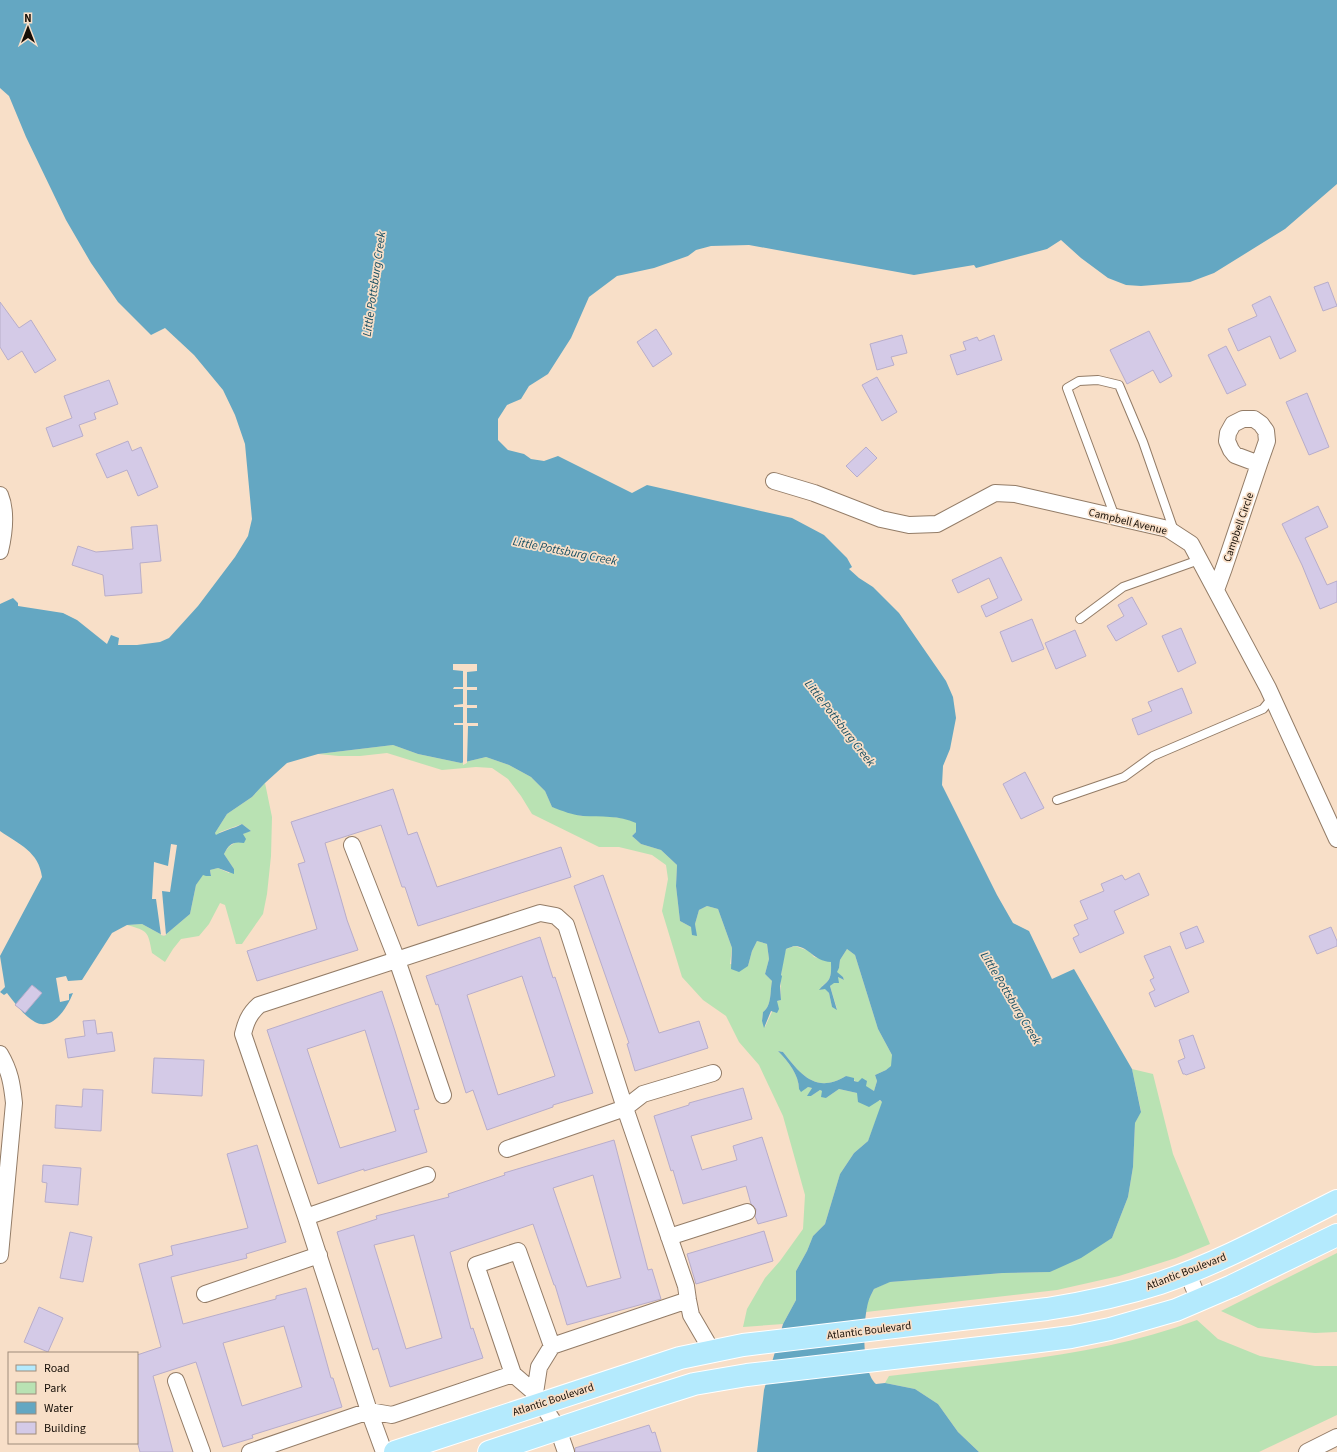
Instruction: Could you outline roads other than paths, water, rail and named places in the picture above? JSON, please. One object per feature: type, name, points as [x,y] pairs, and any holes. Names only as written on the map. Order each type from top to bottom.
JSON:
[{"type":"main road","name":"Atlantic Boulevard","points":[[395,1452],[538,1398],[680,1358],[712,1351],[743,1345],[1048,1309],[1090,1302],[1134,1291],[1162,1282],[1238,1250],[1337,1201]]},
{"type":"main road","points":[[489,1452],[694,1384],[747,1375],[1071,1336],[1110,1328],[1176,1310],[1251,1277],[1337,1234]]},
{"type":"street","name":"Campbell Circle","points":[[1216,590],[1259,464]]},
{"type":"street","name":"Campbell Avenue","points":[[774,481],[814,493],[881,519],[909,525],[937,524],[995,494],[1015,494],[1168,529],[1190,544],[1216,590],[1272,698],[1337,839]]},
{"type":"street","points":[[0,495],[4,518],[0,551]]},
{"type":"street","points":[[352,845],[397,960],[443,1095]]},
{"type":"street","points":[[384,1452],[369,1411],[319,1255],[243,1034],[246,1020],[252,1011],[259,1005],[540,913],[556,916],[566,925],[625,1108],[686,1286],[691,1315],[712,1351]]},
{"type":"street","points":[[0,1054],[9,1071],[13,1088],[13,1119],[0,1255]]},
{"type":"street","points":[[507,1149],[625,1108],[643,1094],[713,1073]]},
{"type":"street","points":[[306,1217],[427,1175]]},
{"type":"street","points":[[670,1237],[747,1212]]},
{"type":"street","points":[[552,1346],[518,1251],[476,1265],[513,1374],[538,1398],[558,1429],[566,1452]]},
{"type":"street","points":[[205,1294],[319,1255]]},
{"type":"street","points":[[1187,1272],[1199,1300]]},
{"type":"street","points":[[538,1398],[538,1367],[552,1346],[688,1300]]},
{"type":"street","points":[[250,1452],[369,1411],[392,1415],[513,1374]]},
{"type":"street","points":[[176,1381],[202,1452]]},
{"type":"street","points":[[1307,1452],[1337,1437]]},
{"type":"lane","points":[[1115,517],[1067,388],[1079,381],[1098,380],[1119,384],[1143,442],[1175,534]]},
{"type":"lane","points":[[1080,619],[1123,587],[1199,560]]},
{"type":"lane","points":[[1057,800],[1124,777],[1153,756],[1263,709],[1272,698]]},
{"type":"water","name":"Little Pottsburg Creek","points":[[0,0],[1337,0],[1337,184],[1285,229],[1214,273],[1190,282],[1141,286],[1126,285],[1108,278],[1081,258],[1061,240],[1047,249],[976,268],[974,265],[914,275],[749,245],[711,246],[696,250],[688,256],[654,268],[617,276],[589,297],[571,338],[548,374],[529,386],[521,399],[507,405],[498,419],[498,440],[508,450],[524,454],[531,459],[544,461],[558,456],[632,493],[647,485],[792,518],[824,535],[847,558],[852,567],[849,569],[873,587],[899,613],[946,681],[953,697],[956,718],[950,749],[943,766],[942,785],[997,895],[1013,923],[1029,931],[1052,979],[1074,969],[1132,1069],[1141,1112],[1135,1123],[1133,1167],[1128,1197],[1112,1238],[1081,1258],[1050,1272],[1003,1273],[890,1282],[874,1289],[868,1301],[864,1345],[868,1368],[871,1377],[876,1384],[885,1383],[915,1389],[938,1404],[958,1432],[979,1452],[757,1452],[764,1390],[783,1324],[796,1300],[796,1271],[813,1236],[825,1224],[840,1174],[854,1153],[868,1141],[882,1102],[880,1100],[869,1107],[858,1102],[857,1093],[839,1089],[826,1098],[821,1097],[822,1091],[820,1090],[811,1096],[807,1096],[812,1088],[808,1087],[801,1092],[795,1073],[786,1059],[778,1051],[783,1052],[796,1068],[810,1079],[826,1083],[846,1076],[854,1078],[854,1081],[858,1082],[862,1078],[867,1081],[866,1086],[874,1091],[877,1081],[875,1075],[891,1066],[892,1055],[878,1029],[855,955],[847,949],[840,960],[837,972],[843,977],[844,980],[838,977],[839,983],[834,983],[830,986],[837,1010],[832,1007],[829,993],[825,989],[819,990],[830,978],[831,962],[820,959],[800,947],[794,946],[786,949],[781,975],[781,1000],[777,1001],[779,1009],[777,1013],[771,1011],[764,1028],[762,1021],[763,1012],[768,1006],[772,981],[765,974],[769,959],[767,944],[757,941],[752,951],[748,966],[739,972],[731,969],[732,948],[718,909],[707,906],[699,910],[695,924],[697,936],[692,935],[691,927],[680,921],[676,886],[677,865],[661,850],[641,844],[632,836],[636,832],[636,823],[630,820],[583,816],[568,813],[552,807],[545,791],[531,777],[509,765],[486,757],[461,763],[418,754],[393,745],[318,754],[287,763],[252,797],[227,814],[215,833],[216,835],[242,824],[251,831],[243,834],[246,839],[244,843],[237,842],[232,844],[224,854],[234,869],[234,874],[218,868],[210,870],[211,876],[203,875],[196,885],[190,914],[164,936],[142,924],[127,925],[112,933],[82,980],[68,981],[66,976],[56,978],[60,1002],[69,1000],[69,994],[73,993],[64,1011],[54,1021],[48,1024],[35,1022],[23,1013],[7,993],[4,995],[0,992],[5,987],[0,956],[42,877],[37,861],[32,855],[21,845],[0,831],[0,604],[13,598],[18,603],[18,606],[63,613],[77,620],[107,644],[111,635],[119,638],[118,645],[137,645],[160,642],[169,638],[198,606],[235,557],[248,536],[252,519],[245,444],[235,415],[223,390],[194,355],[165,328],[151,335],[118,302],[91,263],[66,220],[26,137],[9,96],[0,88]]}]
